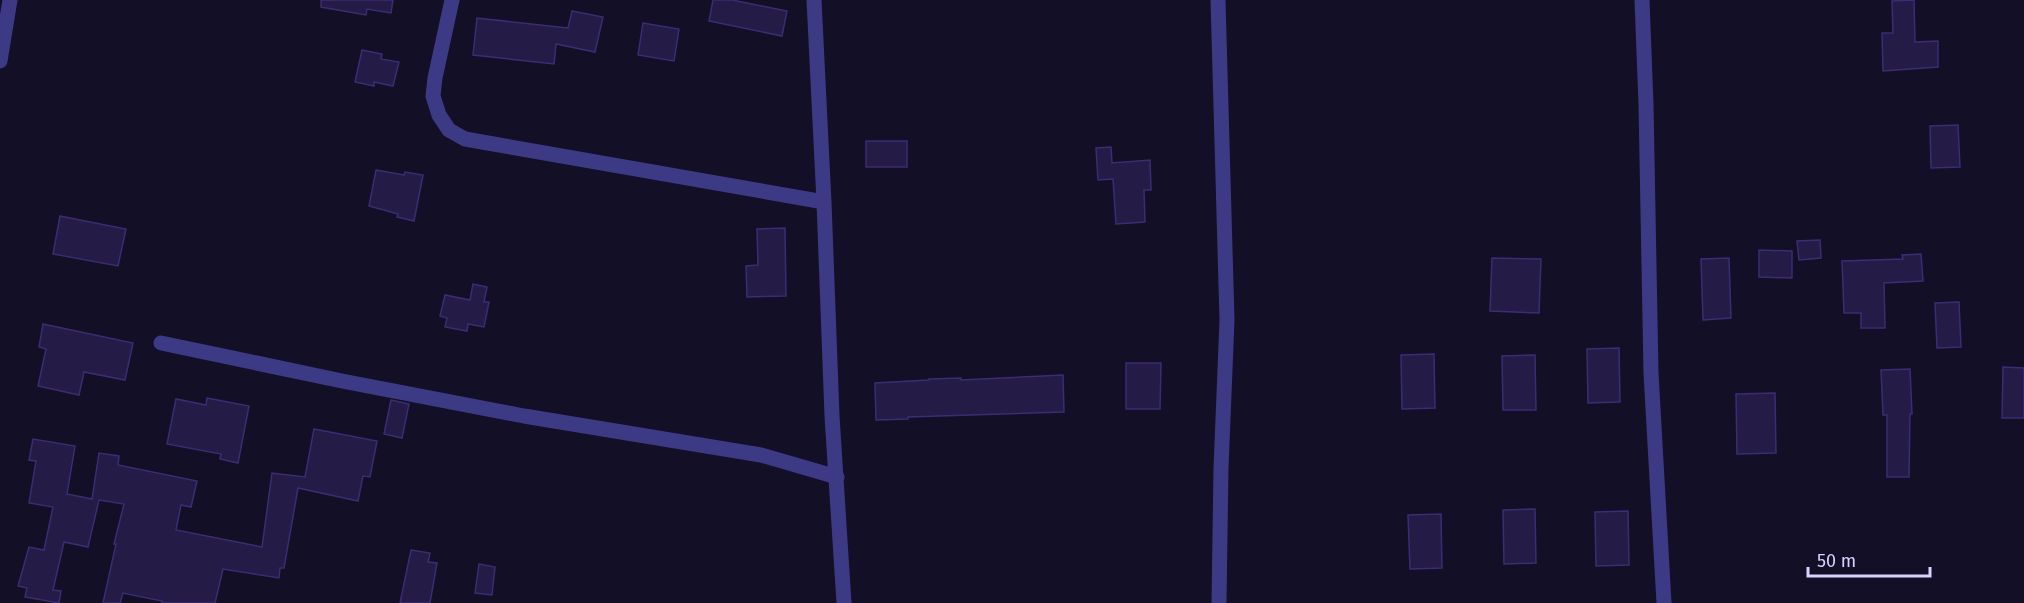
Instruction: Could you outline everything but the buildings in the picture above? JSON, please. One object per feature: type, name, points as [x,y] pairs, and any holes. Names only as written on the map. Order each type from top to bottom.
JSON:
[{"type":"street","points":[[0,61],[10,0]]},
{"type":"street","points":[[452,0],[433,96],[439,115],[449,130],[465,139],[824,202]]},
{"type":"street","points":[[814,0],[832,416],[844,603]]},
{"type":"street","points":[[1218,0],[1227,320],[1221,468],[1219,603]]},
{"type":"street","points":[[1642,0],[1647,104],[1651,373],[1664,603]]},
{"type":"street","points":[[161,344],[524,416],[761,455],[837,477]]}]
